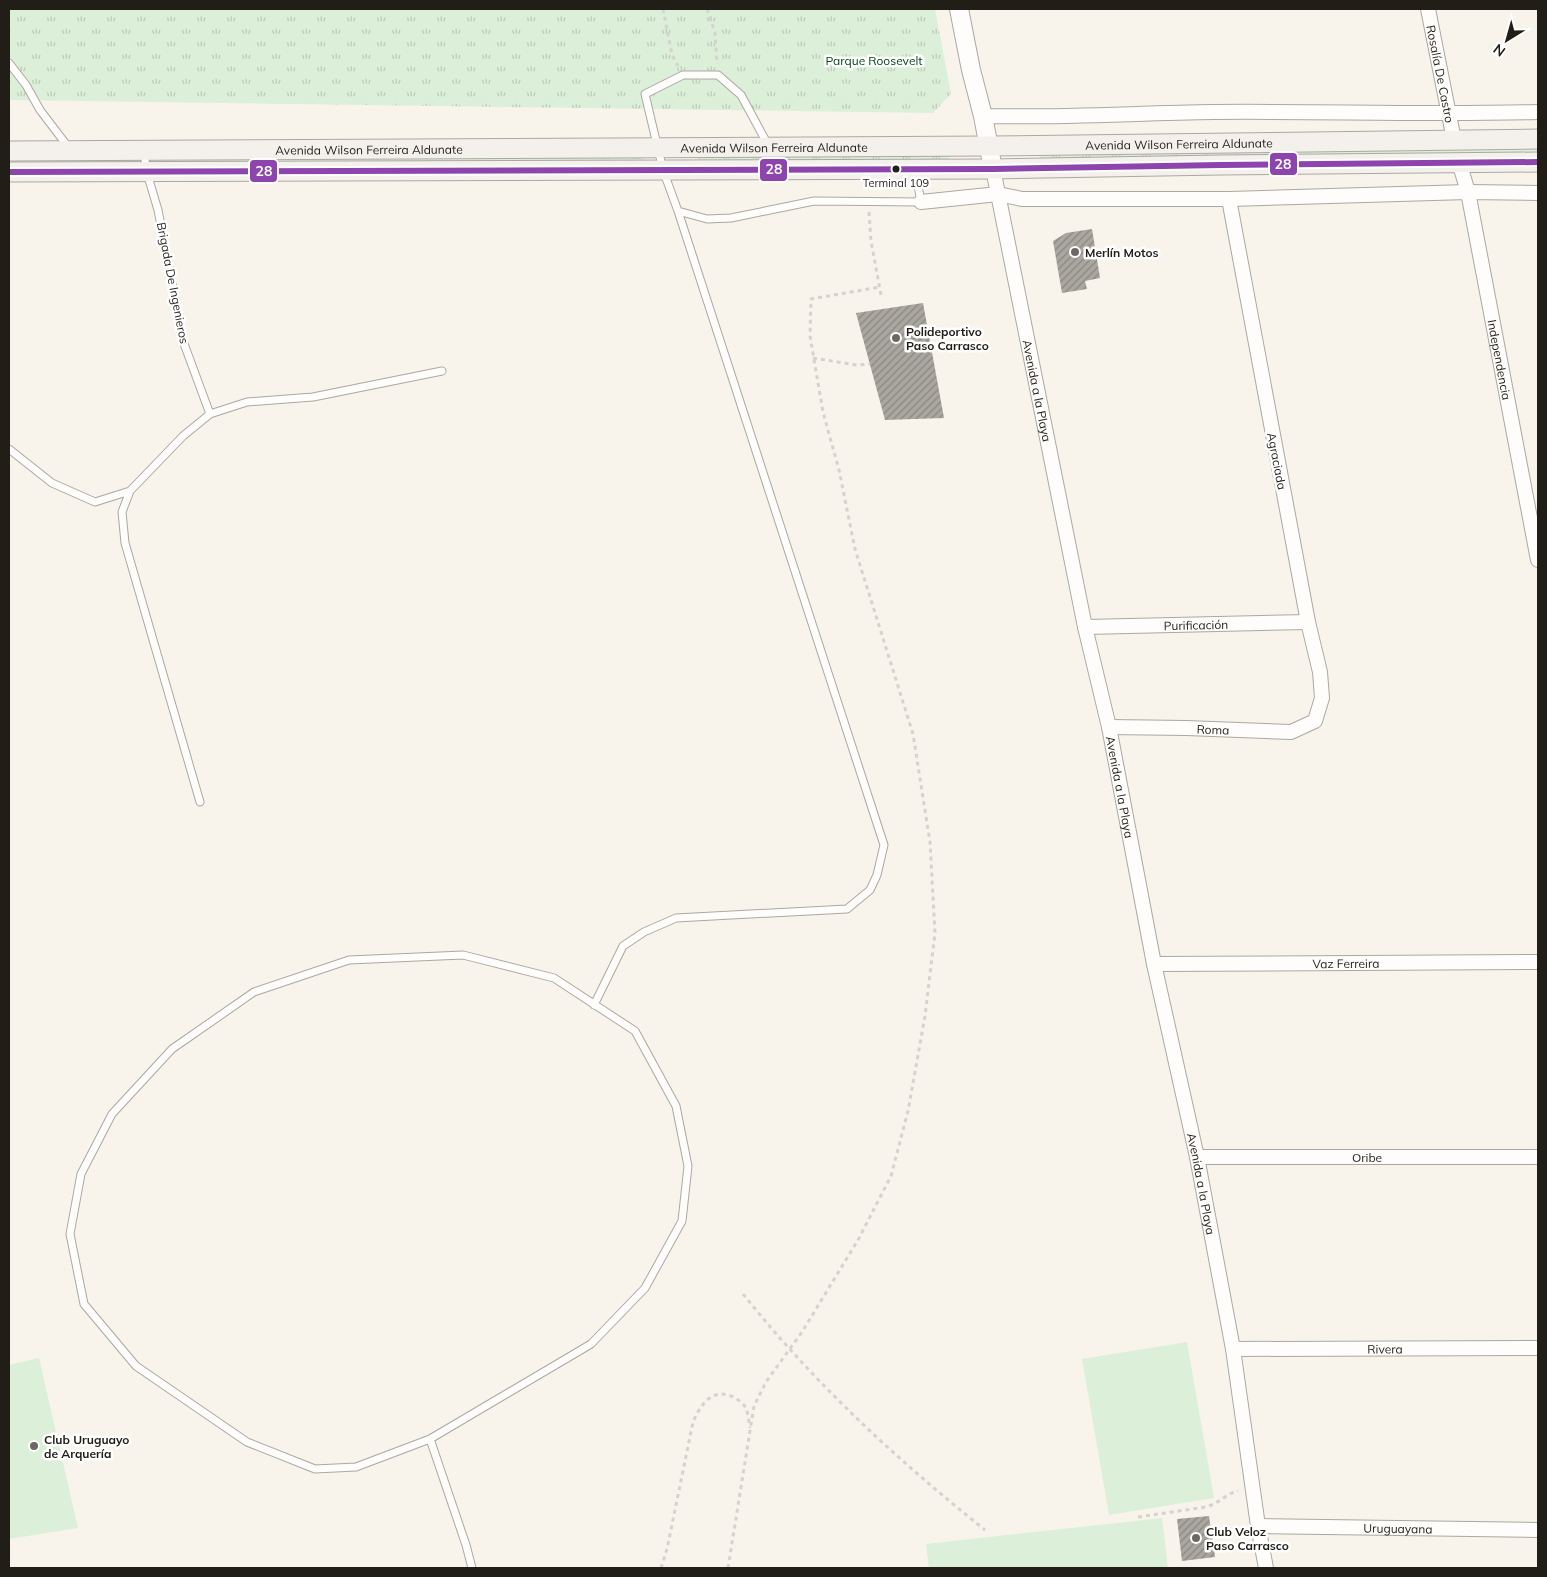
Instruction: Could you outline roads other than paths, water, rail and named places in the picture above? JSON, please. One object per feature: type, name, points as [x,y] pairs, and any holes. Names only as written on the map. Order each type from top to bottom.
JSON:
[{"type":"main road","name":"Avenida Wilson Ferreira Aldunate","points":[[9,151],[989,146],[1538,139]]},
{"type":"main road","name":"Avenida Wilson Ferreira Aldunate","points":[[9,172],[993,169],[1538,162]]},
{"type":"street","name":"Avenida a la Playa","points":[[959,9],[971,70],[983,116],[1086,627],[1109,727],[1154,964],[1196,1157],[1233,1348],[1258,1526],[1266,1568]]},
{"type":"street","name":"Rosalía De Castro","points":[[1428,9],[1454,140]]},
{"type":"street","points":[[983,116],[1020,117],[1214,112],[1448,114],[1538,112]]},
{"type":"street","name":"Independencia","points":[[1459,162],[1468,192],[1538,560]]},
{"type":"street","points":[[921,202],[998,194],[1022,199],[1229,199],[1468,192],[1538,193]]},
{"type":"street","name":"Agraciada","points":[[1229,199],[1308,622],[1320,672],[1322,698],[1315,720]]},
{"type":"street","name":"Purificación","points":[[1086,627],[1308,622]]},
{"type":"street","name":"Roma","points":[[1109,727],[1291,732],[1315,720]]},
{"type":"street","name":"Vaz Ferreira","points":[[1154,964],[1538,962]]},
{"type":"street","name":"Oribe","points":[[1196,1157],[1538,1157]]},
{"type":"street","name":"Rivera","points":[[1233,1348],[1538,1348]]},
{"type":"street","name":"Uruguayana","points":[[1258,1526],[1538,1530]]},
{"type":"lane","points":[[9,63],[26,85],[40,110],[71,150]]},
{"type":"lane","points":[[594,1005],[623,946],[644,932],[676,918],[847,909],[870,890],[877,874],[884,845],[678,210],[663,170],[645,94],[682,75],[718,75],[741,95],[770,147]]},
{"type":"lane","name":"Brigada De Ingenieros","points":[[144,150],[158,210],[183,341],[210,414]]},
{"type":"lane","points":[[678,210],[707,219],[731,218],[814,201],[921,202],[915,168]]},
{"type":"lane","points":[[200,802],[125,542],[122,512],[130,491],[183,436],[210,414],[247,402],[313,397],[442,371]]},
{"type":"lane","points":[[9,449],[52,483],[95,502],[130,491]]},
{"type":"lane","points":[[463,955],[554,978],[635,1031],[676,1106],[688,1166],[682,1222],[645,1288],[591,1344],[430,1439],[356,1467],[315,1470],[247,1442],[136,1366],[84,1304],[70,1234],[80,1174],[112,1114],[172,1049],[254,992],[349,960],[463,955]]},
{"type":"lane","points":[[430,1439],[472,1568]]},
{"type":"place","name":"Terminal 109","points":[[896,169]]},
{"type":"place","name":"Merlín Motos","points":[[1075,252]]},
{"type":"place","name":"Polideportivo Paso Carrasco","points":[[896,338]]},
{"type":"place","name":"Club Uruguayo de Arquería","points":[[34,1446]]},
{"type":"place","name":"Club Veloz Paso Carrasco","points":[[1196,1538]]},
{"type":"park label","name":"Parque Roosevelt","points":[[874,60]]}]
